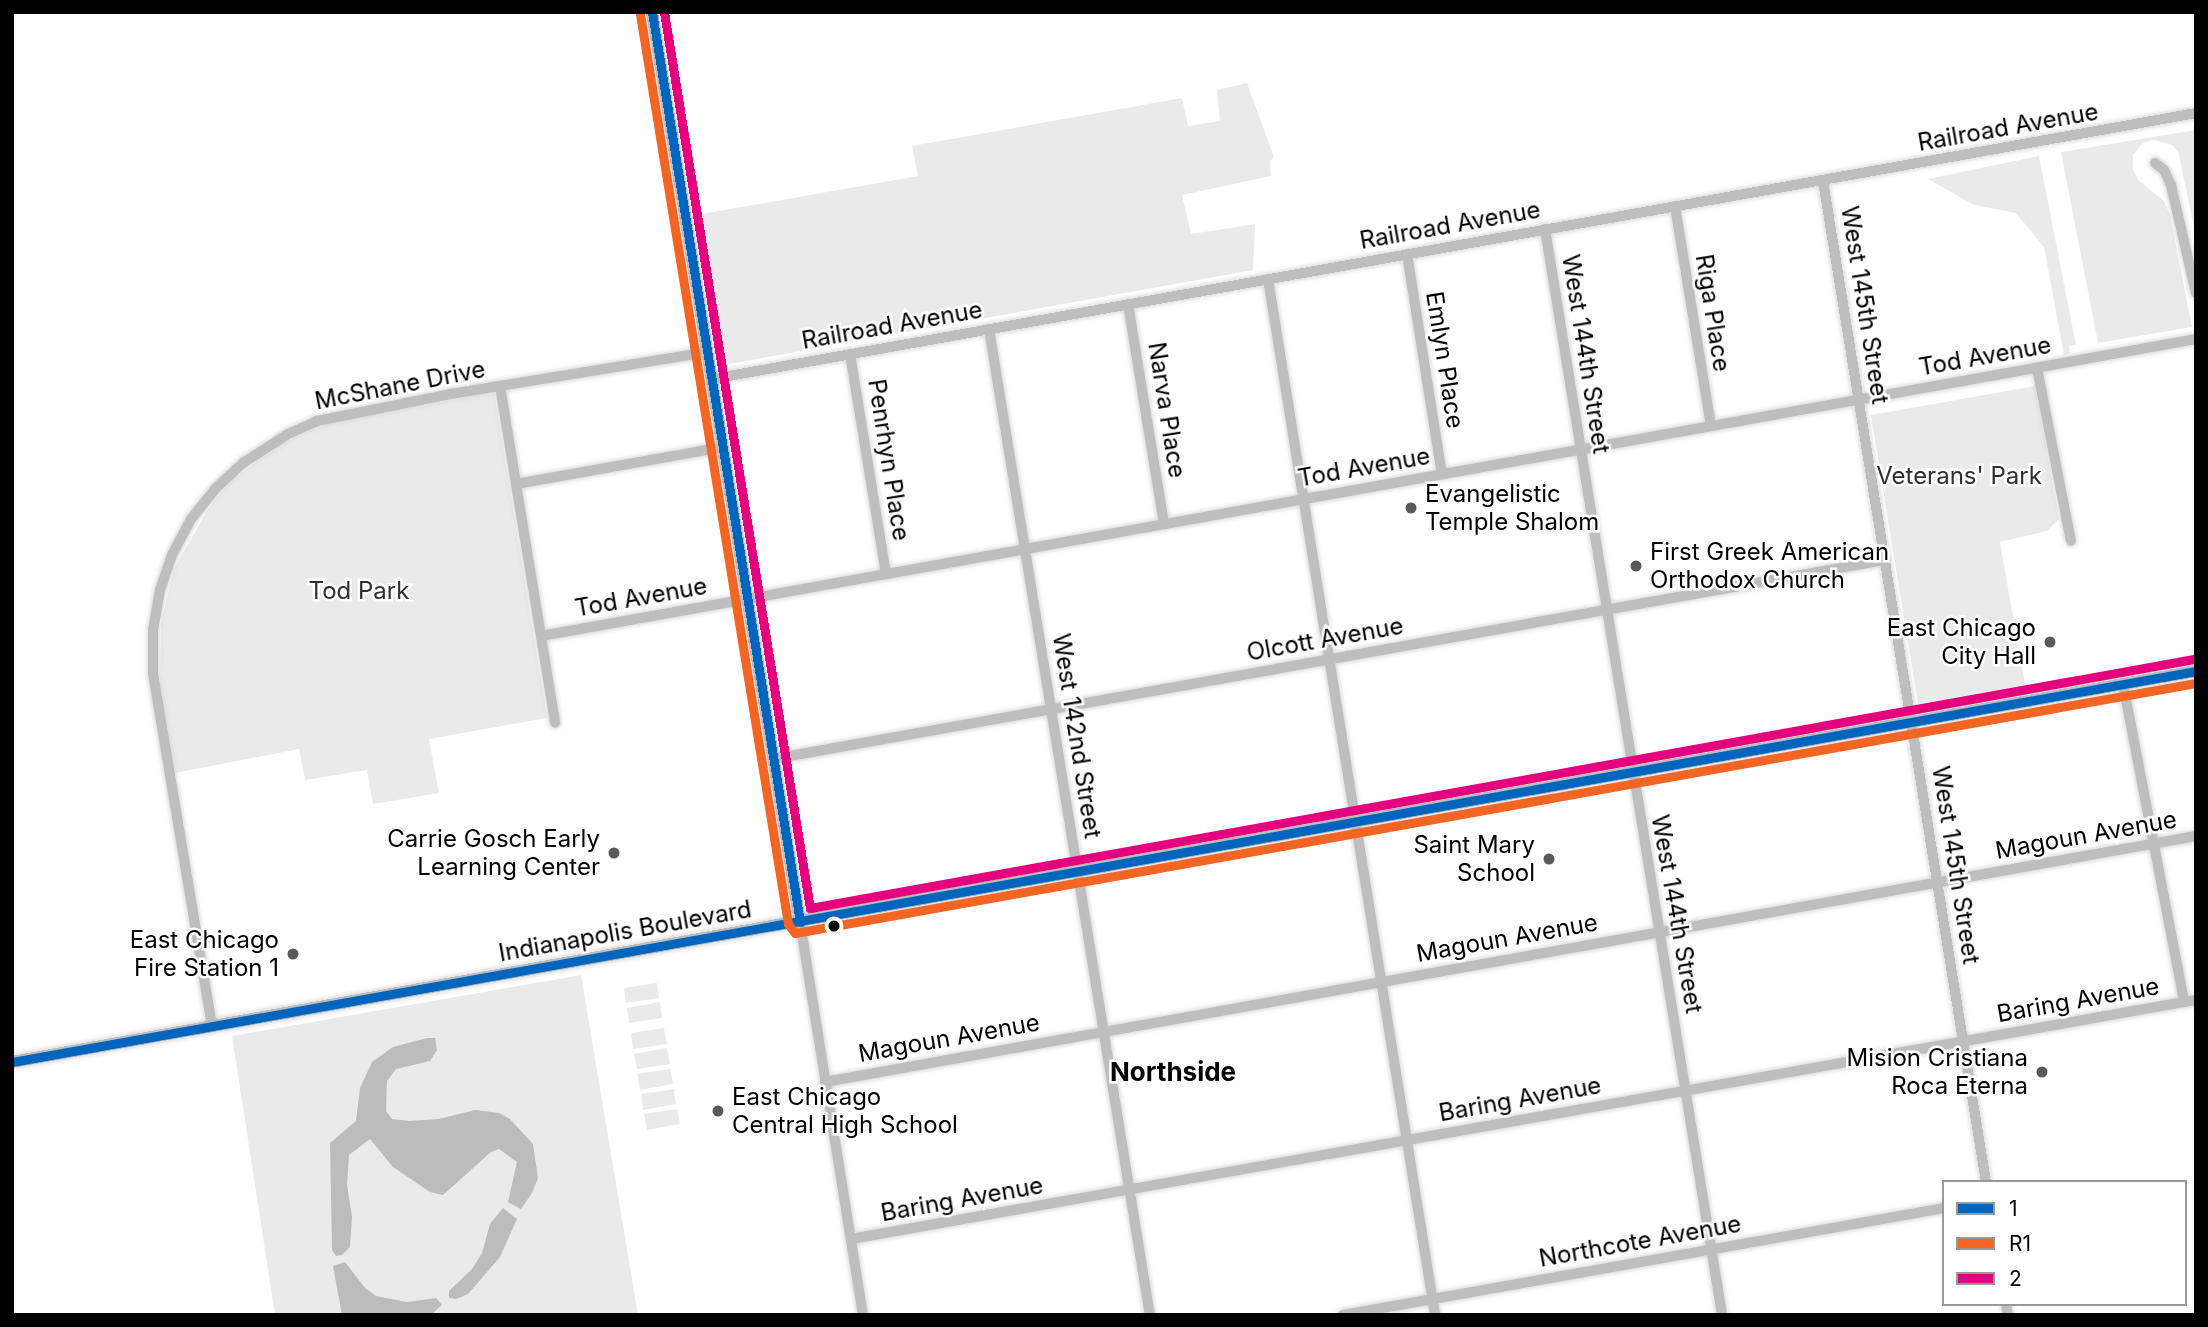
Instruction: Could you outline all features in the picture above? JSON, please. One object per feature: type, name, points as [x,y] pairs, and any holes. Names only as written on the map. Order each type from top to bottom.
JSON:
[{"type":"main road","points":[[652,12],[800,922]]},
{"type":"main road","name":"Indianapolis Boulevard","points":[[12,1062],[2196,670]]},
{"type":"street","name":"Railroad Avenue","points":[[712,379],[2196,113]]},
{"type":"street","points":[[2155,163],[2164,170],[2171,185],[2196,293]]},
{"type":"street","name":"West 145th Street","points":[[1823,181],[1986,1180]]},
{"type":"street","name":"Riga Place","points":[[1675,206],[1711,426]]},
{"type":"street","name":"West 144th Street","points":[[1545,229],[1722,1315]]},
{"type":"street","name":"Emlyn Place","points":[[1407,254],[1442,474]]},
{"type":"street","points":[[1268,279],[1435,1315]]},
{"type":"street","name":"Narva Place","points":[[1128,304],[1164,524]]},
{"type":"street","name":"West 142nd Street","points":[[989,329],[1150,1315]]},
{"type":"street","name":"Tod Avenue","points":[[541,636],[2196,339]]},
{"type":"street","name":"McShane Drive","points":[[212,1026],[153,672],[156,609],[173,553],[191,519],[215,489],[243,463],[288,434],[352,412],[707,352]]},
{"type":"street","name":"Penrhyn Place","points":[[850,354],[886,574]]},
{"type":"street","points":[[2037,368],[2071,541]]},
{"type":"street","points":[[500,386],[555,723]]},
{"type":"street","points":[[516,484],[723,447]]},
{"type":"street","name":"Olcott Avenue","points":[[773,760],[1885,560]]},
{"type":"street","points":[[2123,684],[2184,1002]]},
{"type":"street","name":"Magoun Avenue","points":[[825,1082],[2196,836]]},
{"type":"street","points":[[800,922],[863,1315]]},
{"type":"street","name":"Baring Avenue","points":[[851,1239],[2196,1000]]},
{"type":"street","name":"Northcote Avenue","points":[[1343,1315],[1942,1208]]},
{"type":"green space","points":[[1247,83],[1274,157],[1270,161],[1271,176],[1182,195],[1191,234],[1255,224],[1253,270],[729,364],[719,355],[696,215],[918,176],[912,146],[1182,98],[1188,126],[1220,121],[1217,90]]},
{"type":"green space","points":[[2196,130],[2196,237],[2178,151],[2172,145],[2154,140],[2143,143],[2133,155],[2133,169],[2138,180],[2164,201],[2170,215],[2192,327],[2098,343],[2061,152]]},
{"type":"green space","points":[[2039,156],[2076,345],[2069,346],[2070,353],[2064,355],[2044,247],[2016,213],[1974,205],[1928,179]]},
{"type":"green space","name":"Veterans' Park","points":[[2035,386],[2059,519],[2047,531],[2000,542],[2025,685],[1918,704],[1871,415]]},
{"type":"green space","name":"Tod Park","points":[[494,392],[547,718],[429,739],[439,793],[373,804],[367,770],[305,780],[299,749],[175,773],[160,685],[161,623],[174,569],[210,506],[230,482],[282,444],[315,428],[353,418]]},
{"type":"green space","points":[[581,975],[638,1315],[275,1315],[232,1036]]},
{"type":"green space","points":[[657,983],[659,998],[626,1003],[624,988]]},
{"type":"green space","points":[[660,1002],[662,1018],[629,1023],[627,1008]]},
{"type":"green space","points":[[664,1028],[667,1044],[633,1049],[631,1033]]},
{"type":"green space","points":[[667,1048],[670,1064],[637,1069],[634,1054]]},
{"type":"green space","points":[[670,1069],[673,1084],[640,1090],[637,1074]]},
{"type":"green space","points":[[674,1089],[676,1104],[643,1110],[641,1094]]},
{"type":"green space","points":[[677,1109],[680,1124],[647,1130],[644,1114]]},
{"type":"shaded area","points":[[435,1038],[437,1050],[430,1061],[396,1069],[387,1081],[386,1111],[392,1119],[409,1121],[439,1119],[475,1110],[499,1113],[510,1119],[533,1144],[538,1178],[532,1193],[521,1209],[508,1202],[517,1162],[499,1149],[491,1152],[443,1195],[430,1192],[393,1167],[370,1139],[349,1155],[347,1185],[352,1216],[350,1247],[342,1255],[336,1256],[332,1250],[330,1143],[356,1121],[360,1088],[372,1062],[393,1047]]},
{"type":"shaded area","points":[[503,1208],[517,1219],[500,1257],[468,1294],[456,1299],[449,1298],[449,1291],[472,1269],[482,1253],[490,1224]]},
{"type":"shaded area","points":[[345,1262],[365,1288],[376,1296],[407,1302],[436,1298],[442,1305],[431,1315],[342,1315],[333,1266]]},
{"type":"transit line","name":"1","points":[[652,12],[800,922]]},
{"type":"transit line","name":"2","points":[[664,12],[810,908],[2194,659]]},
{"type":"transit line","name":"R1","points":[[640,14],[788,924],[795,933],[2196,683]]},
{"type":"transit line","name":"1","points":[[12,1062],[2196,671]]},
{"type":"place","name":"Evangelistic Temple Shalom","points":[[1411,508]]},
{"type":"place","name":"First Greek American Orthodox Church","points":[[1636,566]]},
{"type":"place","name":"East Chicago City Hall","points":[[2050,642]]},
{"type":"place","name":"Carrie Gosch Early Learning Center","points":[[614,853]]},
{"type":"place","name":"Saint Mary School","points":[[1549,859]]},
{"type":"place","name":"East Chicago Fire Station 1","points":[[293,954]]},
{"type":"place","name":"Mision Cristiana Roca Eterna","points":[[2042,1072]]},
{"type":"place","name":"East Chicago Central High School","points":[[718,1111]]},
{"type":"district","name":"Northside","points":[[1173,1072]]}]
